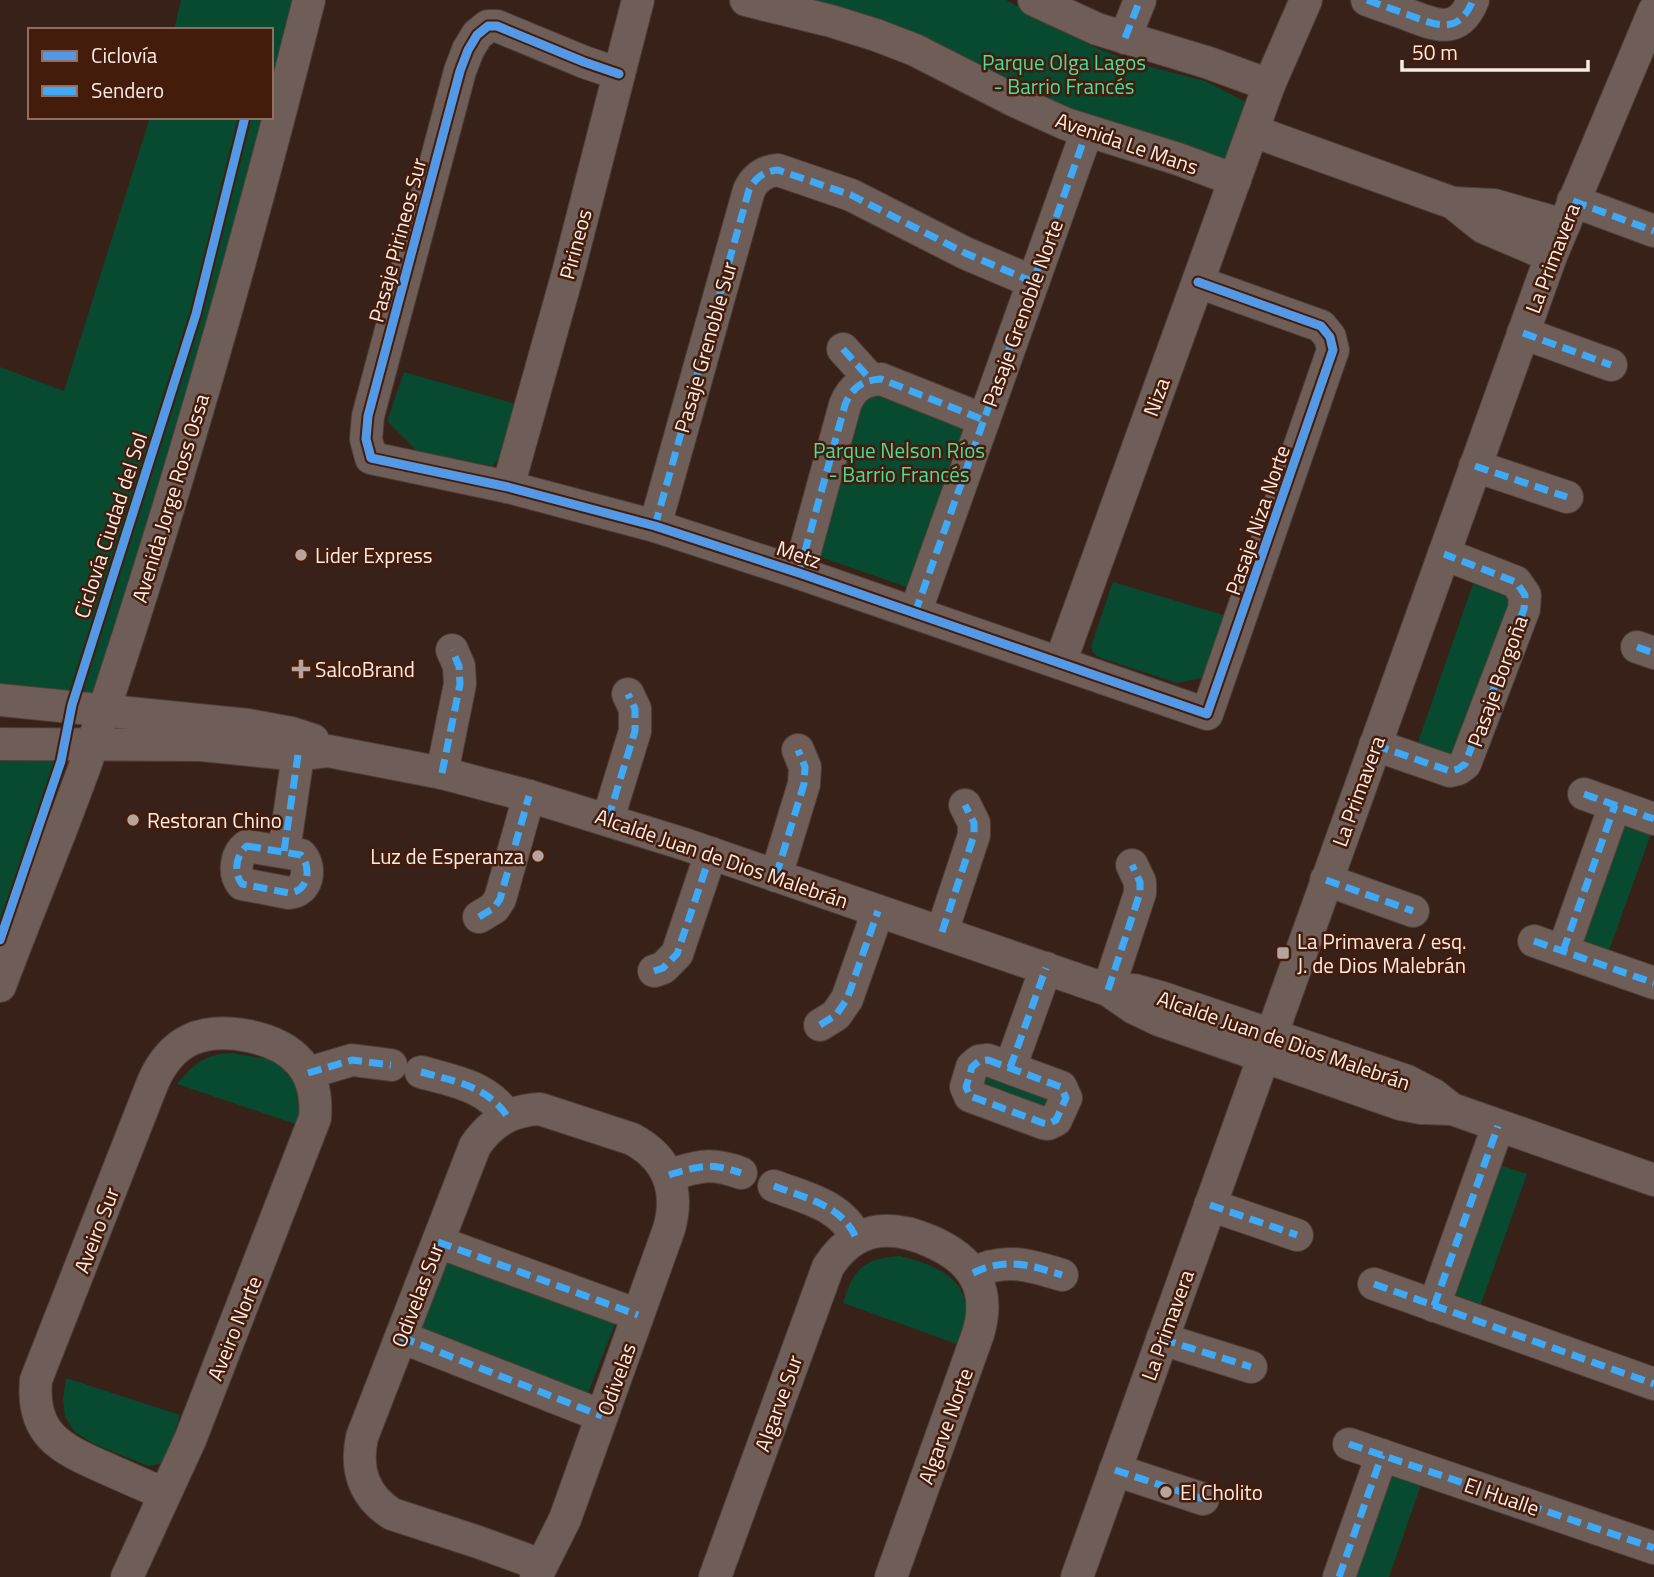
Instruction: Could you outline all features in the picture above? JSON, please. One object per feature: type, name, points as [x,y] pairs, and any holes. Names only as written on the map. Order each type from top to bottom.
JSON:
[{"type":"street","name":"Avenida Jorge Ross Ossa","points":[[0,986],[92,745],[141,594],[220,334],[309,0]]},
{"type":"street","name":"Pirineos","points":[[508,487],[569,269],[638,0]]},
{"type":"street","name":"Avenida Le Mans","points":[[746,0],[876,35],[954,68],[1017,102],[1087,131],[1235,180]]},
{"type":"street","points":[[1034,0],[1071,18],[1125,38],[1209,63],[1269,85]]},
{"type":"street","points":[[1125,38],[1140,0]]},
{"type":"street","name":"Niza","points":[[1060,663],[1269,85],[1306,0]]},
{"type":"street","points":[[1367,0],[1437,25],[1464,11]]},
{"type":"street","name":"La Primavera","points":[[1077,1577],[1551,256],[1646,53],[1654,11]]},
{"type":"street","name":"Pasaje Pirineos Sur","points":[[371,458],[366,439],[368,416],[460,72],[477,34],[488,26],[505,28],[619,74]]},
{"type":"street","name":"Pasaje Grenoble Norte","points":[[915,613],[1087,131]]},
{"type":"street","points":[[1253,131],[1453,203],[1569,213],[1654,231]]},
{"type":"street","name":"Pasaje Grenoble Sur","points":[[655,526],[749,190],[763,174],[786,171],[851,195],[965,253],[1033,282]]},
{"type":"street","points":[[1453,203],[1483,227],[1551,256]]},
{"type":"street","name":"Pasaje Niza Norte","points":[[1198,282],[1321,326],[1333,343],[1332,357],[1207,714]]},
{"type":"street","points":[[1523,333],[1611,365]]},
{"type":"street","points":[[843,349],[870,379]]},
{"type":"street","points":[[799,573],[845,405],[854,389],[870,379],[881,379],[984,420]]},
{"type":"street","name":"Metz","points":[[371,458],[508,487],[655,526],[1207,714]]},
{"type":"street","points":[[1475,466],[1567,497]]},
{"type":"street","name":"Pasaje Borgoña","points":[[1374,745],[1450,771],[1465,764],[1524,609],[1525,595],[1516,582],[1444,554]]},
{"type":"street","points":[[442,773],[460,684],[459,666],[452,650]]},
{"type":"street","points":[[608,819],[635,731],[635,709],[628,694]]},
{"type":"street","name":"Alcalde Juan de Dios Malebrán","points":[[0,700],[248,725],[313,740],[313,753]]},
{"type":"street","name":"Alcalde Juan de Dios Malebrán","points":[[0,744],[201,745],[313,753],[442,773],[608,819],[711,853],[1108,990],[1146,1015],[1267,1045],[1400,1104],[1452,1109],[1654,1180]]},
{"type":"street","points":[[776,876],[806,776],[798,751]]},
{"type":"street","points":[[284,851],[313,753]]},
{"type":"street","points":[[1584,794],[1654,819]]},
{"type":"street","points":[[479,917],[494,908],[500,899],[529,796]]},
{"type":"street","points":[[942,932],[974,835],[974,823],[965,805]]},
{"type":"street","points":[[1563,951],[1615,805]]},
{"type":"street","points":[[654,971],[663,968],[677,954],[711,853]]},
{"type":"street","points":[[1108,990],[1140,893],[1140,882],[1132,865]]},
{"type":"street","points":[[1326,880],[1413,911]]},
{"type":"street","points":[[820,1025],[836,1015],[847,999],[878,911]]},
{"type":"street","points":[[1534,941],[1654,983]]},
{"type":"street","points":[[1010,1068],[1046,968]]},
{"type":"street","name":"Aveiro Sur","points":[[163,1493],[74,1454],[55,1441],[41,1422],[36,1408],[36,1380],[153,1082],[170,1054],[199,1036],[224,1032],[239,1034],[276,1043],[299,1061],[308,1073]]},
{"type":"street","points":[[308,1073],[352,1060],[391,1065]]},
{"type":"street","points":[[421,1072],[480,1090],[492,1098],[507,1116],[540,1109],[632,1139],[655,1154],[669,1175],[708,1165],[741,1173]]},
{"type":"street","name":"Aveiro Norte","points":[[127,1577],[163,1493],[190,1440],[312,1129],[316,1106],[308,1073]]},
{"type":"street","name":"Odivelas Sur","points":[[507,1116],[489,1129],[475,1146],[359,1450],[359,1462],[365,1487],[381,1507],[392,1514],[478,1542],[539,1571]]},
{"type":"street","points":[[1434,1306],[1498,1126]]},
{"type":"street","name":"Odivelas","points":[[539,1571],[561,1530],[674,1213],[669,1175]]},
{"type":"street","points":[[774,1186],[837,1212],[852,1228],[856,1238],[878,1231],[893,1230],[908,1233],[954,1252],[974,1273],[1006,1263],[1029,1265],[1062,1275]]},
{"type":"street","points":[[1210,1205],[1297,1236]]},
{"type":"street","name":"Algarve Sur","points":[[715,1577],[822,1280],[835,1256],[856,1238]]},
{"type":"street","points":[[438,1242],[638,1315]]},
{"type":"street","name":"Algarve Norte","points":[[891,1577],[982,1322],[981,1293],[974,1273]]},
{"type":"street","points":[[1374,1284],[1654,1384]]},
{"type":"street","points":[[401,1338],[602,1416]]},
{"type":"street","points":[[1162,1339],[1251,1367]]},
{"type":"street","name":"El Hualle","points":[[1349,1444],[1654,1548]]},
{"type":"street","points":[[1339,1577],[1381,1455]]},
{"type":"street","points":[[1115,1470],[1203,1499]]},
{"type":"green space","points":[[181,0],[298,0],[273,102],[273,28],[174,28]]},
{"type":"green space","name":"Parque Olga Lagos - Barrio Francés","points":[[780,0],[1006,0],[1092,46],[1132,62],[1205,81],[1248,103],[1227,161],[1124,132]]},
{"type":"green space","points":[[149,119],[269,119],[170,469],[92,695],[0,692],[0,367],[64,391]]},
{"type":"green space","points":[[404,372],[516,404],[500,459],[492,466],[417,451],[387,421]]},
{"type":"green space","name":"Parque Nelson Ríos - Barrio Francés","points":[[868,394],[881,394],[972,432],[910,588],[817,556],[854,411]]},
{"type":"green space","points":[[1475,578],[1516,598],[1458,759],[1415,751]]},
{"type":"green space","points":[[1113,582],[1233,618],[1216,675],[1177,683],[1098,657],[1092,651],[1092,643]]},
{"type":"green space","points":[[0,753],[70,755],[0,953]]},
{"type":"green space","points":[[1621,820],[1652,831],[1606,959],[1575,947]]},
{"type":"green space","points":[[231,1053],[269,1059],[287,1071],[299,1089],[302,1109],[298,1125],[177,1084],[200,1061]]},
{"type":"green space","points":[[983,1069],[1057,1094],[1049,1118],[975,1093]]},
{"type":"green space","points":[[1491,1162],[1527,1174],[1481,1304],[1446,1292]]},
{"type":"green space","points":[[444,1251],[618,1316],[587,1396],[414,1330]]},
{"type":"green space","points":[[900,1256],[936,1268],[955,1282],[962,1292],[966,1303],[966,1317],[957,1344],[843,1303],[851,1281],[862,1268],[877,1260]]},
{"type":"green space","points":[[66,1378],[180,1415],[168,1454],[160,1464],[148,1466],[94,1444],[75,1432],[65,1417],[63,1399]]},
{"type":"green space","points":[[1388,1467],[1423,1479],[1389,1577],[1350,1577]]},
{"type":"marked path","points":[[1125,38],[1140,0]]},
{"type":"marked path","points":[[1367,0],[1429,22],[1446,25],[1461,19],[1473,0]]},
{"type":"marked path","points":[[915,613],[1087,131]]},
{"type":"marked path","points":[[655,526],[749,190],[760,176],[778,170],[851,195],[965,253],[1033,282]]},
{"type":"marked path","points":[[1573,201],[1654,231]]},
{"type":"marked path","points":[[1523,333],[1611,365]]},
{"type":"marked path","points":[[843,349],[870,379]]},
{"type":"marked path","points":[[799,573],[845,405],[851,393],[859,386],[881,379],[984,420]]},
{"type":"marked path","points":[[1475,466],[1567,497]]},
{"type":"marked path","points":[[1375,745],[1450,771],[1465,764],[1524,609],[1525,595],[1516,582],[1444,554]]},
{"type":"marked path","points":[[1637,647],[1654,653]]},
{"type":"marked path","points":[[442,773],[460,684],[459,666],[452,650]]},
{"type":"marked path","points":[[608,819],[635,731],[635,709],[628,694]]},
{"type":"marked path","points":[[776,876],[804,784],[805,767],[798,750]]},
{"type":"marked path","points":[[284,851],[298,755]]},
{"type":"marked path","points":[[1584,794],[1654,819]]},
{"type":"marked path","points":[[479,917],[494,908],[500,899],[529,796]]},
{"type":"marked path","points":[[942,932],[974,835],[974,823],[965,805]]},
{"type":"marked path","points":[[1563,951],[1615,805]]},
{"type":"marked path","points":[[247,846],[301,855],[307,872],[304,884],[295,892],[289,893],[242,884],[237,875],[237,864],[240,854],[247,846]]},
{"type":"marked path","points":[[654,971],[663,968],[677,954],[711,853]]},
{"type":"marked path","points":[[1108,990],[1140,893],[1140,882],[1132,865]]},
{"type":"marked path","points":[[1326,880],[1413,911]]},
{"type":"marked path","points":[[820,1025],[836,1015],[847,999],[878,911]]},
{"type":"marked path","points":[[1534,941],[1654,983]]},
{"type":"marked path","points":[[1010,1068],[1046,968]]},
{"type":"marked path","points":[[308,1073],[352,1060],[391,1065]]},
{"type":"marked path","points":[[988,1060],[1061,1087],[1066,1098],[1056,1120],[1043,1123],[970,1096],[966,1087],[972,1067],[979,1061],[988,1060]]},
{"type":"marked path","points":[[421,1072],[480,1091],[507,1116]]},
{"type":"marked path","points":[[1434,1306],[1498,1126]]},
{"type":"marked path","points":[[669,1175],[705,1167],[721,1167],[741,1173]]},
{"type":"marked path","points":[[774,1186],[832,1210],[850,1227],[856,1238]]},
{"type":"marked path","points":[[1210,1205],[1297,1235]]},
{"type":"marked path","points":[[438,1242],[638,1315]]},
{"type":"marked path","points":[[973,1273],[996,1265],[1018,1264],[1062,1275]]},
{"type":"marked path","points":[[1374,1284],[1654,1384]]},
{"type":"marked path","points":[[401,1337],[602,1416]]},
{"type":"marked path","points":[[1162,1339],[1251,1367]]},
{"type":"marked path","points":[[1349,1444],[1654,1548]]},
{"type":"marked path","points":[[1339,1577],[1382,1455]]},
{"type":"marked path","points":[[1115,1470],[1203,1499]]},
{"type":"cycle path","points":[[619,74],[497,26],[488,26],[477,35],[460,71],[368,416],[366,439],[371,458],[508,487],[655,526],[1207,714],[1333,350],[1330,337],[1321,326],[1198,282]]},
{"type":"cycle path","name":"Ciclovía Ciudad del Sol","points":[[0,940],[61,761],[72,705],[196,314],[245,119]]},
{"type":"place","name":"Lider Express","points":[[301,555]]},
{"type":"place","name":"SalcoBrand","points":[[301,669]]},
{"type":"place","name":"Restoran Chino","points":[[133,820]]},
{"type":"place","name":"Luz de Esperanza","points":[[538,856]]},
{"type":"place","name":"La Primavera / esq. J. de Dios Malebrán","points":[[1283,953]]},
{"type":"place","name":"El Cholito","points":[[1166,1492]]}]
